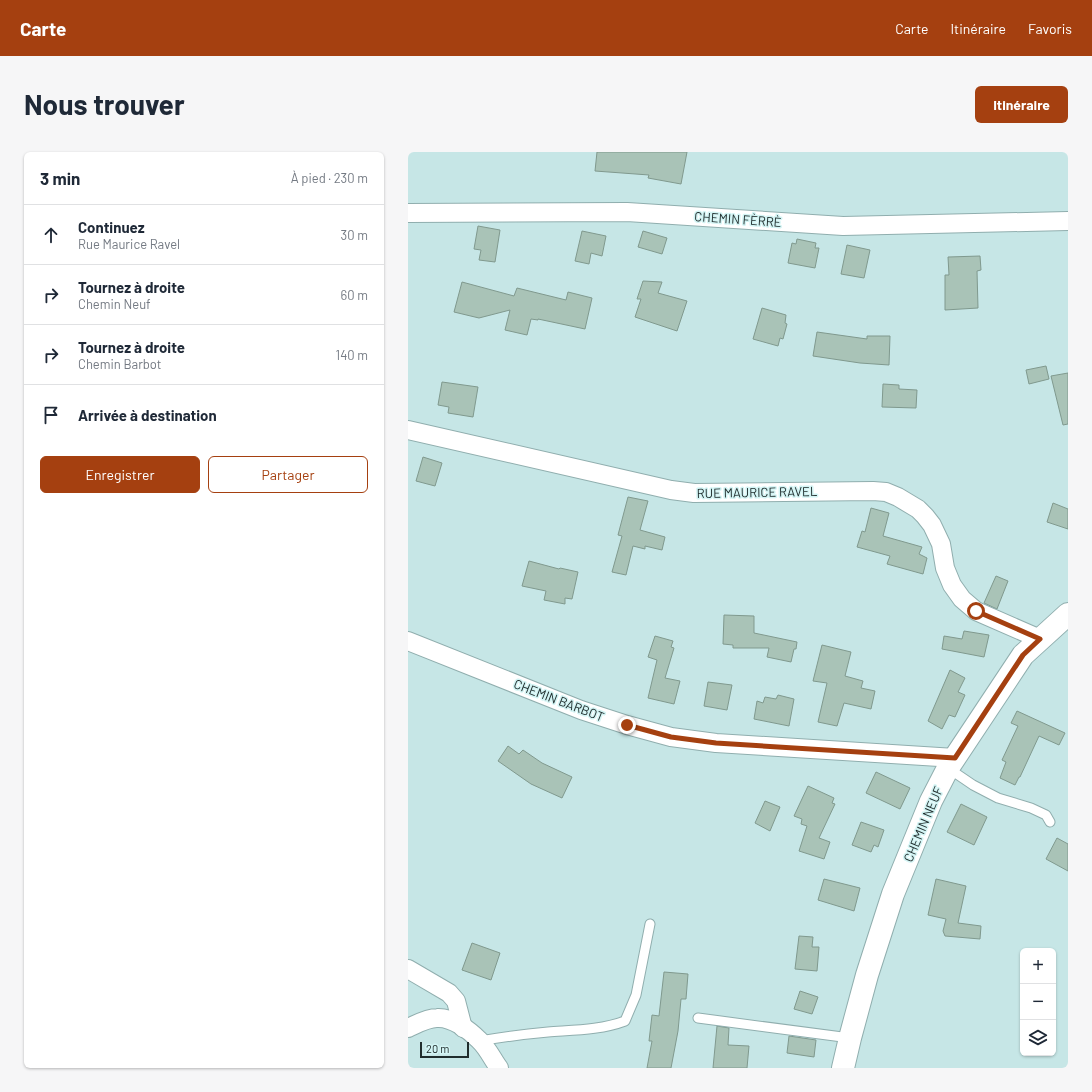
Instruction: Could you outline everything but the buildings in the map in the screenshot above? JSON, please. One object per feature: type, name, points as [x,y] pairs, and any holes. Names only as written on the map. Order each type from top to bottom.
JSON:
[{"type":"main road","name":"CHEMIN NEUF","points":[[843,1068],[867,975],[893,894],[931,801],[951,763],[1023,655],[1068,614]]},
{"type":"street","name":"CHEMIN FÈRRÈ","points":[[408,213],[627,212],[843,226],[1068,221]]},
{"type":"street","name":"RUE MAURICE RAVEL","points":[[408,430],[671,490],[694,493],[886,492],[898,497],[918,509],[932,525],[941,544],[944,568],[952,585],[962,599],[976,611],[1040,639]]},
{"type":"street","name":"CHEMIN BARBOT","points":[[408,642],[581,710],[671,737],[716,743],[951,763]]},
{"type":"street","points":[[408,970],[449,993],[456,1001],[463,1028]]},
{"type":"street","points":[[408,1028],[428,1019],[446,1018],[463,1028],[480,1041],[499,1068]]},
{"type":"lane","points":[[951,763],[972,785],[998,798],[1031,808],[1046,816],[1050,822]]},
{"type":"lane","points":[[480,1041],[521,1035],[613,1026],[625,1021],[636,995],[650,924]]},
{"type":"lane","points":[[698,1018],[850,1038]]},
{"type":"route","points":[[627,725],[671,737],[716,743],[955,758],[1023,655],[1040,639],[976,611]]}]
